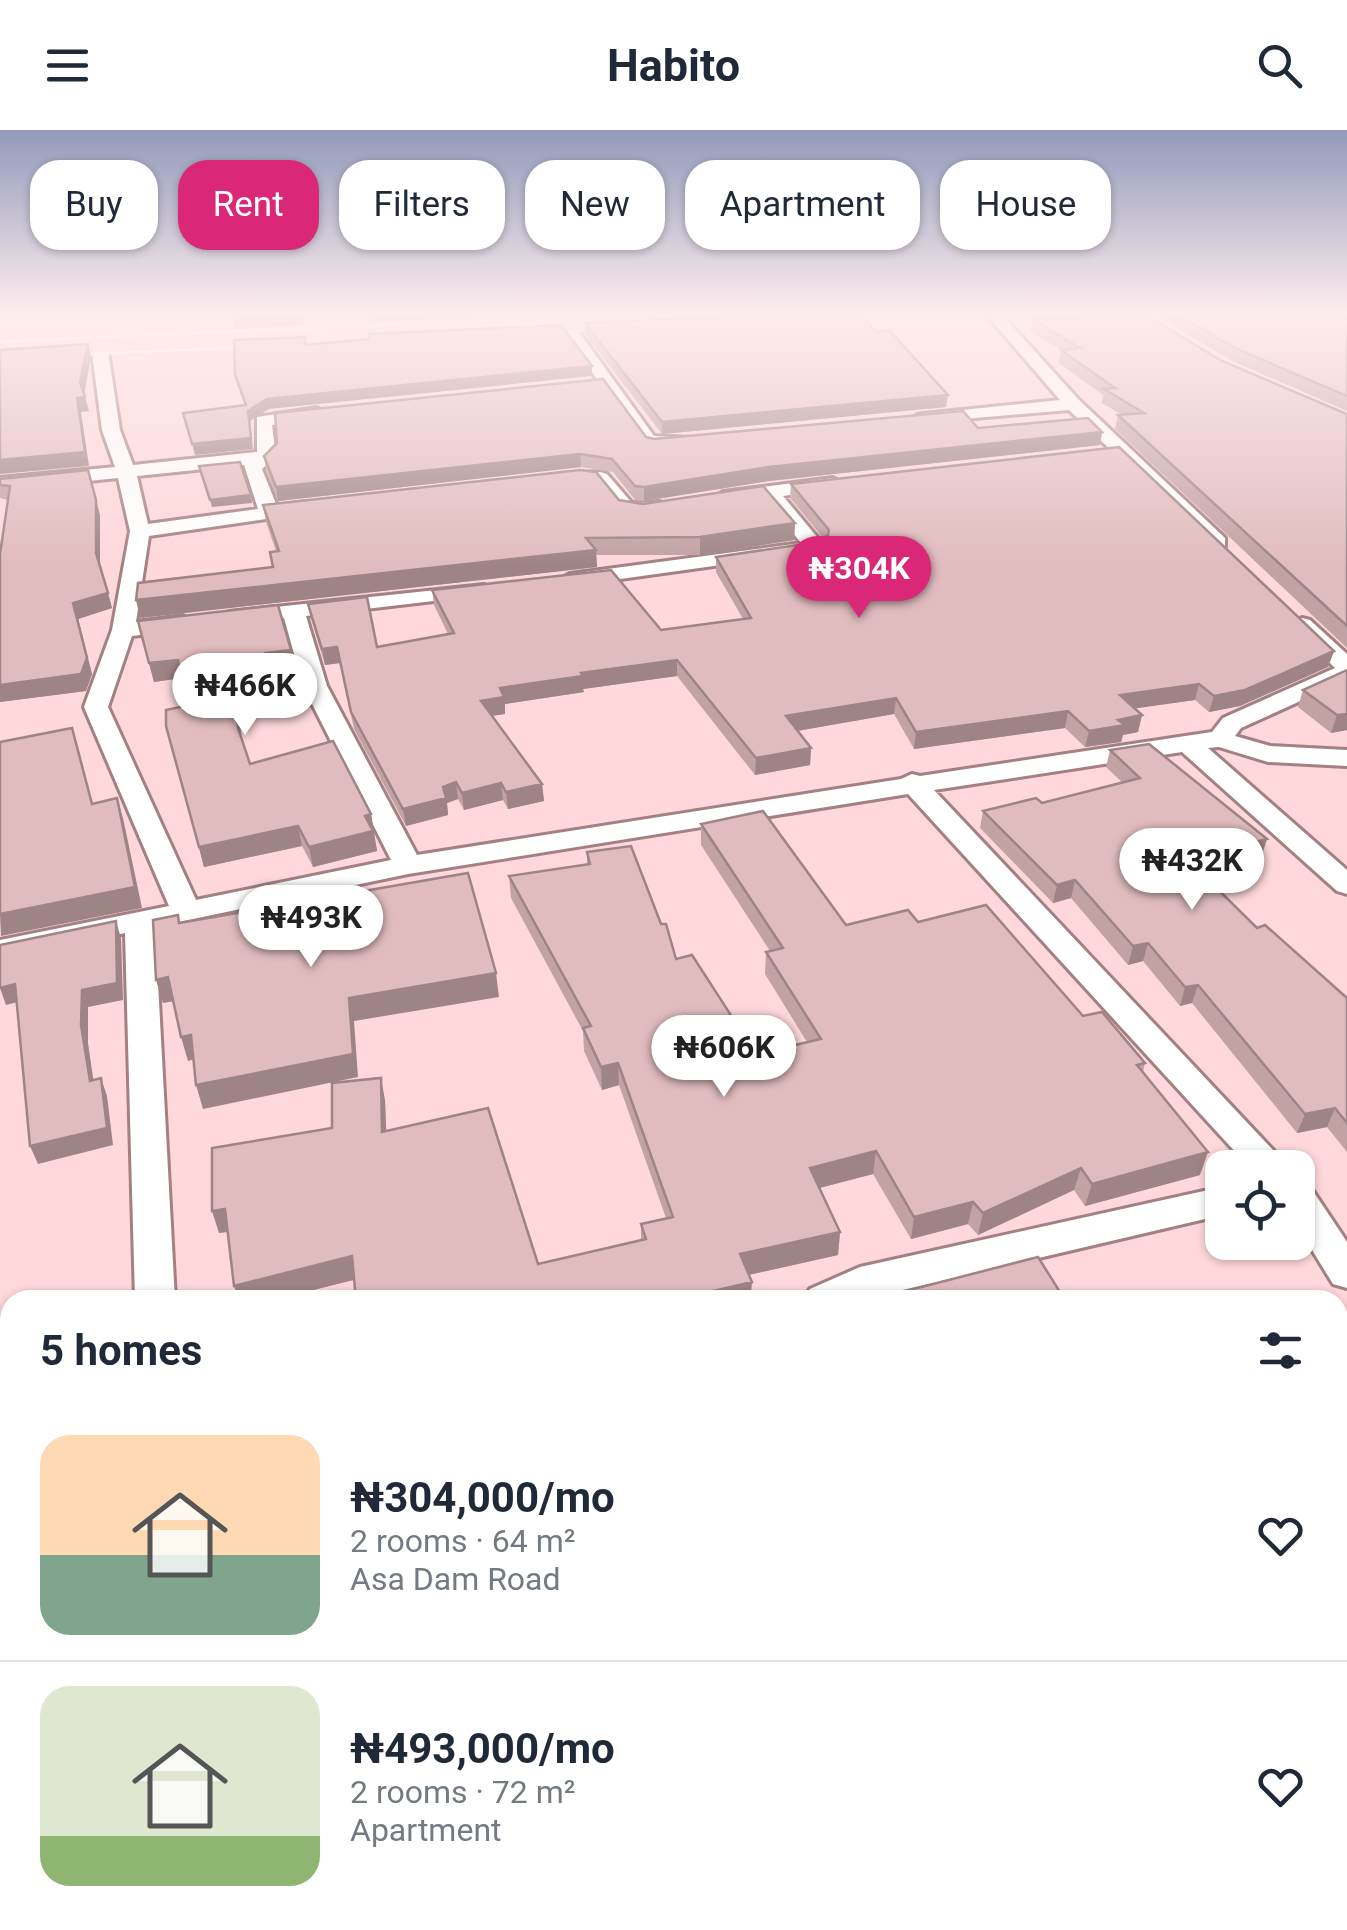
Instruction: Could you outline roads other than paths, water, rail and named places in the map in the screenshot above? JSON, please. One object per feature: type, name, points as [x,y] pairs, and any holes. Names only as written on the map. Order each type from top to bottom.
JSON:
[{"type":"street","points":[[107,398],[140,531],[123,630],[96,707],[187,912]]},
{"type":"street","points":[[614,398],[655,444],[708,439]]},
{"type":"street","points":[[1067,398],[1236,560]]},
{"type":"street","points":[[900,421],[1072,404]]},
{"type":"street","points":[[267,458],[263,421],[345,410]]},
{"type":"street","points":[[1086,456],[1126,451]]},
{"type":"street","points":[[0,484],[267,458]]},
{"type":"street","points":[[267,458],[252,468],[269,512]]},
{"type":"street","points":[[542,482],[600,478],[633,512],[848,482]]},
{"type":"street","points":[[551,582],[815,547],[769,491]]},
{"type":"street","points":[[140,531],[328,505]]},
{"type":"street","points":[[123,630],[492,588]]},
{"type":"street","points":[[293,610],[315,686],[408,865]]},
{"type":"street","points":[[1220,739],[1232,723],[1347,669],[1291,614]]},
{"type":"street","points":[[0,950],[408,865],[912,782],[1187,742],[1220,739],[1268,754],[1347,758]]},
{"type":"street","points":[[1187,742],[1347,884]]},
{"type":"street","points":[[912,782],[1255,1150]]},
{"type":"street","points":[[140,921],[156,1290]]},
{"type":"street","points":[[844,1290],[860,1282],[1205,1205]]},
{"type":"street","points":[[1315,1224],[1347,1272]]}]
